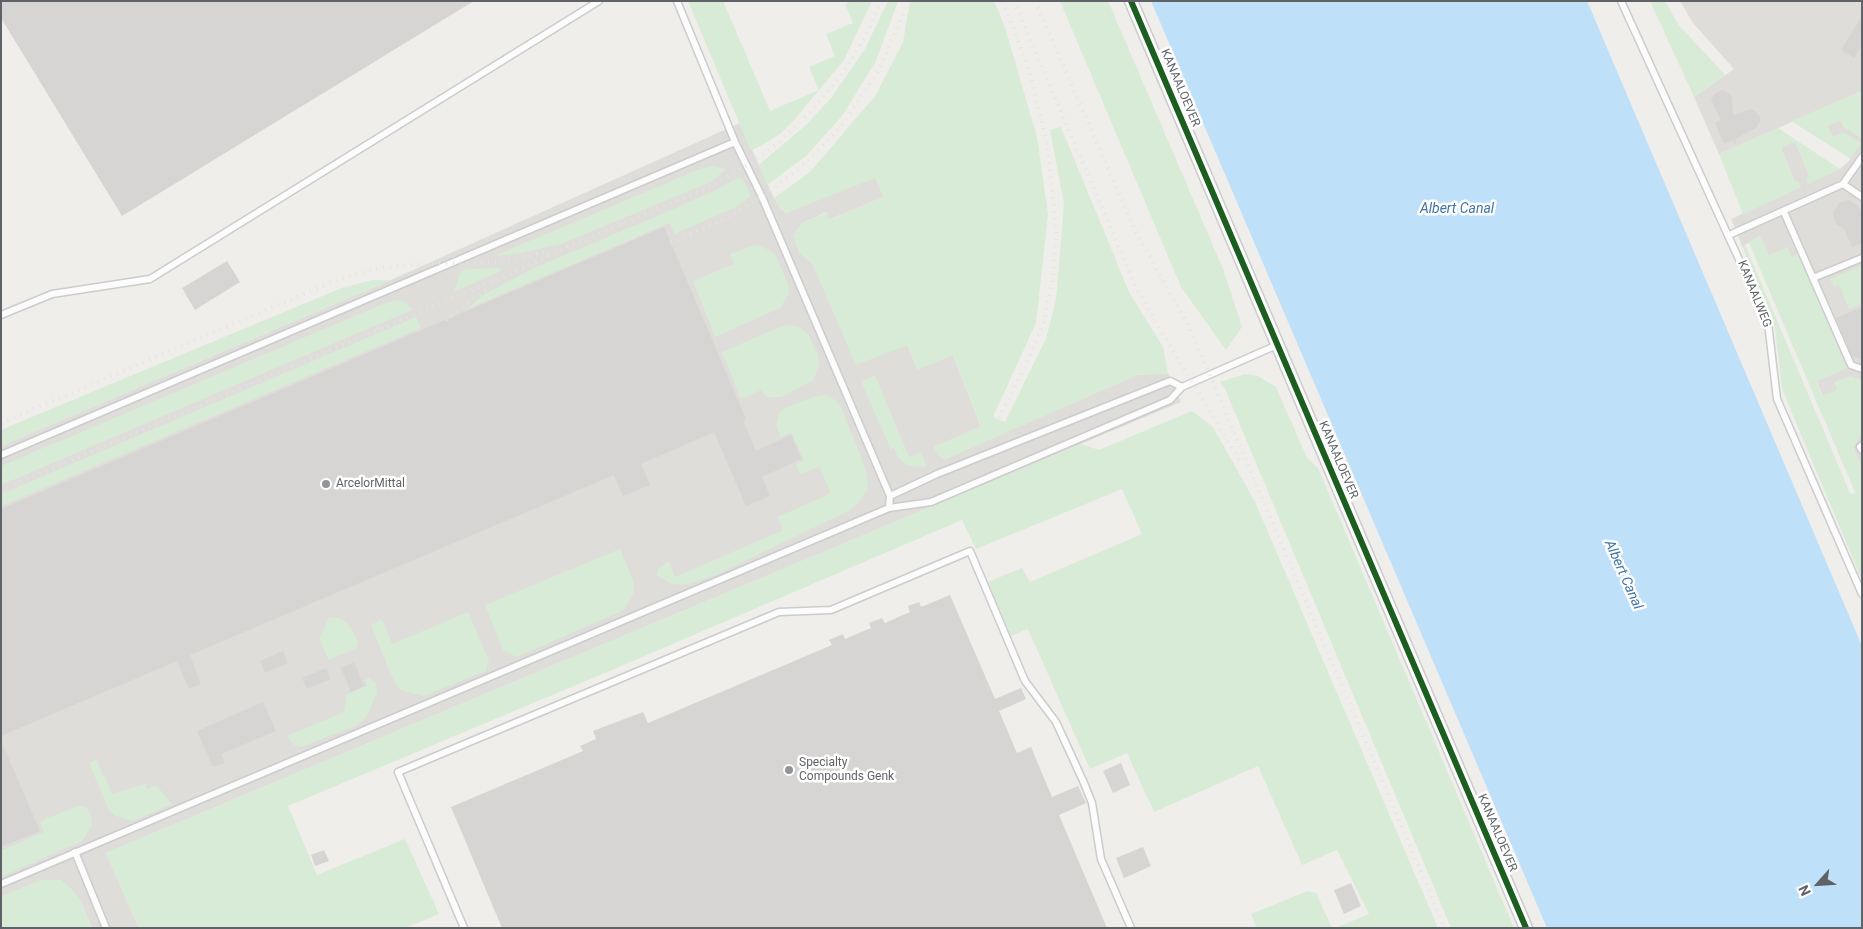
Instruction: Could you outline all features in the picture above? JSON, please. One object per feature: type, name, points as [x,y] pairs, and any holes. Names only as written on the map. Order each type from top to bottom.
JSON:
[{"type":"street","name":"KANAALOEVER","points":[[1131,1],[1526,928]]},
{"type":"lane","points":[[1,314],[52,294],[150,279],[599,1]]},
{"type":"lane","points":[[677,1],[736,142],[890,496],[889,508]]},
{"type":"lane","name":"KANAALWEG","points":[[1621,1],[1768,322],[1777,399],[1862,594]]},
{"type":"lane","points":[[1,454],[736,142]]},
{"type":"lane","points":[[1729,236],[1844,184],[1862,157]]},
{"type":"lane","points":[[1844,184],[1862,197]]},
{"type":"lane","points":[[1784,212],[1851,365],[1862,369]]},
{"type":"lane","points":[[1813,278],[1862,258]]},
{"type":"lane","points":[[1,884],[889,508],[931,502],[1170,400],[1182,387],[1277,345]]},
{"type":"lane","points":[[890,496],[937,474],[1170,381],[1182,387]]},
{"type":"lane","points":[[1862,444],[1862,450]]},
{"type":"lane","points":[[464,928],[398,772],[779,612],[831,610],[970,551],[1025,681],[1056,722],[1084,783],[1092,803],[1101,859],[1131,928]]},
{"type":"lane","points":[[75,852],[106,928]]},
{"type":"shaded area","points":[[1680,1],[1862,1],[1862,91],[1719,154],[1694,97],[1734,69],[1693,23]]},
{"type":"shaded area","points":[[1840,120],[1844,127],[1862,138],[1862,386],[1825,401],[1816,381],[1846,368],[1798,254],[1792,258],[1769,256],[1760,236],[1743,248],[1731,219],[1801,187],[1795,182],[1781,148],[1795,141],[1810,177],[1808,183],[1840,169],[1851,159],[1833,137],[1827,126]]},
{"type":"shaded area","points":[[740,123],[774,198],[780,208],[786,213],[875,177],[884,197],[828,220],[826,212],[801,224],[794,236],[799,252],[907,345],[953,355],[981,427],[934,447],[944,459],[1137,375],[1168,373],[1181,402],[106,853],[139,928],[92,928],[80,900],[1,911],[1,446],[391,280]]},
{"type":"shaded area","points":[[1862,432],[1862,468],[1853,447]]},
{"type":"green space","points":[[688,1],[723,1],[770,111],[819,90],[779,135],[751,151]]},
{"type":"green space","points":[[851,1],[872,1],[844,60],[819,90],[809,67],[835,56],[826,34],[853,23],[845,4]]},
{"type":"green space","points":[[888,1],[898,1],[876,61],[842,116],[806,156],[767,185],[759,165],[807,124],[831,98],[865,49]]},
{"type":"green space","points":[[910,1],[994,1],[1005,27],[1037,137],[1048,214],[1036,323],[993,417],[1005,422],[1046,339],[1056,299],[1064,204],[1050,130],[1061,127],[1129,292],[1163,347],[1168,373],[1137,375],[944,460],[934,447],[981,426],[953,355],[917,370],[907,345],[856,365],[812,263],[799,252],[794,236],[801,224],[827,212],[829,220],[884,197],[875,178],[786,213],[780,208],[774,198],[810,172],[876,95],[903,42]]},
{"type":"green space","points":[[1060,1],[1108,1],[1223,269],[1242,327],[1226,350],[1181,287]]},
{"type":"green space","points":[[1650,1],[1665,1],[1678,24],[1725,75],[1694,97]]},
{"type":"green space","points":[[1862,91],[1862,138],[1844,127],[1840,120],[1827,126],[1833,137],[1843,132],[1861,143],[1851,159],[1791,121]]},
{"type":"green space","points":[[1778,128],[1840,169],[1808,184],[1806,178],[1810,176],[1795,142],[1781,148],[1795,182],[1798,181],[1801,187],[1743,214],[1719,154]]},
{"type":"green space","points":[[714,166],[726,169],[711,182],[561,244],[515,254],[494,256],[700,169]]},
{"type":"green space","points":[[739,177],[743,179],[751,196],[740,205],[675,234],[670,223],[467,309],[485,294],[532,269],[676,208],[716,190]]},
{"type":"green space","points":[[1760,236],[1769,255],[1787,247],[1792,257],[1799,254],[1847,368],[1816,381],[1822,396],[1837,390],[1834,382],[1851,376],[1862,379],[1862,432],[1853,447],[1862,468],[1862,580],[1782,389],[1775,328],[1743,248],[1745,245],[1850,493],[1854,494],[1855,492],[1749,243]]},
{"type":"green space","points":[[760,245],[775,254],[788,284],[789,293],[780,308],[715,337],[693,281],[734,264],[730,254]]},
{"type":"green space","points":[[1862,266],[1862,304],[1849,309],[1839,285],[1834,287],[1830,279]]},
{"type":"green space","points":[[500,268],[501,271],[454,292],[461,271]]},
{"type":"green space","points":[[373,280],[391,280],[1,446],[1,430],[342,288]]},
{"type":"green space","points":[[396,300],[405,302],[412,310],[1,485],[1,466]]},
{"type":"green space","points":[[416,317],[421,328],[1,506],[1,494]]},
{"type":"green space","points":[[790,325],[799,327],[808,334],[818,355],[819,368],[812,381],[781,397],[766,397],[761,390],[741,399],[722,352],[780,327]]},
{"type":"green space","points":[[1245,374],[1258,376],[1276,387],[1307,458],[1318,468],[1514,928],[1451,928],[1225,389],[1220,382]]},
{"type":"green space","points":[[875,375],[909,457],[921,452],[926,466],[908,466],[898,458],[894,448],[891,450],[861,381]]},
{"type":"green space","points":[[825,395],[837,401],[842,409],[866,470],[868,488],[858,504],[850,510],[714,576],[685,585],[672,584],[656,575],[658,569],[669,561],[675,577],[783,530],[778,517],[831,493],[819,467],[800,474],[796,464],[804,460],[791,432],[781,437],[776,426],[779,413],[785,408],[813,397]]},
{"type":"green space","points":[[1192,411],[1213,427],[1255,502],[1438,928],[1336,928],[1369,914],[1337,850],[1302,865],[1258,766],[1154,812],[1127,753],[1090,769],[1028,629],[1011,636],[988,582],[1022,568],[1030,582],[1142,534],[1122,489],[976,549],[962,520],[288,806],[317,875],[405,839],[439,914],[405,928],[139,928],[106,853],[1081,444],[1099,450]]},
{"type":"green space","points":[[620,549],[633,580],[634,592],[624,610],[517,657],[503,650],[485,605]]},
{"type":"green space","points":[[468,612],[489,661],[486,671],[424,696],[400,690],[391,675],[371,625],[382,619],[392,644]]},
{"type":"green space","points":[[329,618],[339,618],[350,626],[358,642],[356,648],[329,660],[319,639]]},
{"type":"green space","points":[[369,678],[376,683],[377,693],[366,718],[355,726],[301,747],[294,745],[287,736],[344,712],[345,695],[367,686],[365,679]]},
{"type":"green space","points":[[96,760],[113,794],[145,784],[147,789],[156,785],[172,804],[133,821],[116,816],[109,810],[89,763]]},
{"type":"green space","points":[[80,805],[87,808],[91,816],[92,826],[82,841],[1,877],[1,851],[44,832],[40,822],[43,820]]},
{"type":"green space","points":[[40,880],[61,880],[72,889],[80,900],[92,928],[1,928],[1,897]]},
{"type":"green space","points":[[1308,891],[1316,893],[1332,928],[1257,928],[1251,914]]},
{"type":"water","name":"Albert Canal","points":[[1151,1],[1587,1],[1862,646],[1862,928],[1547,928]]},
{"type":"building","points":[[1,1],[474,1],[122,216],[1,18]]},
{"type":"building","points":[[1862,16],[1862,46],[1854,58],[1841,50]]},
{"type":"building","points":[[1722,90],[1730,94],[1732,98],[1733,115],[1751,109],[1760,117],[1760,122],[1756,128],[1735,139],[1736,146],[1733,140],[1724,144],[1715,123],[1721,120],[1711,100],[1714,94]]},
{"type":"building","points":[[1848,200],[1858,205],[1862,214],[1862,243],[1852,247],[1844,229],[1836,224],[1833,213],[1839,203]]},
{"type":"building","name":"ArcelorMittal","points":[[664,227],[746,419],[743,420],[756,451],[791,435],[801,459],[762,477],[770,496],[746,506],[714,432],[641,464],[650,485],[623,496],[614,475],[190,655],[201,684],[189,689],[177,661],[1,736],[1,509]]},
{"type":"building","points":[[227,261],[240,282],[195,310],[182,288]]},
{"type":"building","points":[[1862,307],[1862,360],[1852,356],[1836,318]]},
{"type":"building","name":"Specialty Compounds Genk","points":[[950,595],[995,699],[1021,688],[1026,699],[999,711],[1017,753],[1031,747],[1052,797],[1078,786],[1086,803],[1059,815],[1107,928],[502,928],[451,807],[583,751],[580,746],[596,739],[593,731],[643,712],[648,723],[832,645],[829,640],[843,634],[845,639],[871,628],[869,623],[882,618],[885,623],[910,612],[908,606],[919,602],[921,607]]},
{"type":"building","points":[[283,651],[288,663],[265,673],[260,661]]},
{"type":"building","points":[[354,662],[364,686],[351,692],[341,668]]},
{"type":"building","points":[[326,668],[331,679],[307,689],[302,678]]},
{"type":"building","points":[[263,702],[276,731],[221,754],[225,763],[213,767],[197,731]]},
{"type":"building","points":[[1,741],[40,831],[1,847]]},
{"type":"building","points":[[1121,763],[1130,785],[1113,793],[1103,771]]},
{"type":"building","points":[[1143,847],[1151,866],[1124,878],[1116,858]]},
{"type":"building","points":[[324,850],[329,861],[315,866],[311,855]]},
{"type":"building","points":[[1351,883],[1361,906],[1344,914],[1334,890]]},
{"type":"railway","points":[[1,490],[517,271],[569,246],[707,188],[746,166],[781,141],[813,109],[843,73],[865,38],[881,1]]},
{"type":"railway","points":[[671,243],[724,219],[762,197],[808,161],[843,124],[878,71],[904,13],[906,1]]},
{"type":"railway","points":[[999,418],[1024,369],[1044,322],[1053,277],[1057,234],[1047,142],[1031,78],[1002,1]]},
{"type":"railway","points":[[1014,1],[1134,283],[1242,465]]},
{"type":"railway","points":[[1035,1],[1135,230],[1190,329],[1445,928]]},
{"type":"railway","points":[[1,423],[339,279],[371,270],[402,265],[492,262],[522,258],[544,252]]},
{"type":"railway","points":[[446,320],[487,289]]},
{"type":"cycle path","points":[[1131,1],[1526,928]]},
{"type":"place","name":"ArcelorMittal","points":[[326,484]]},
{"type":"place","name":"Specialty Compounds Genk","points":[[789,770]]}]
